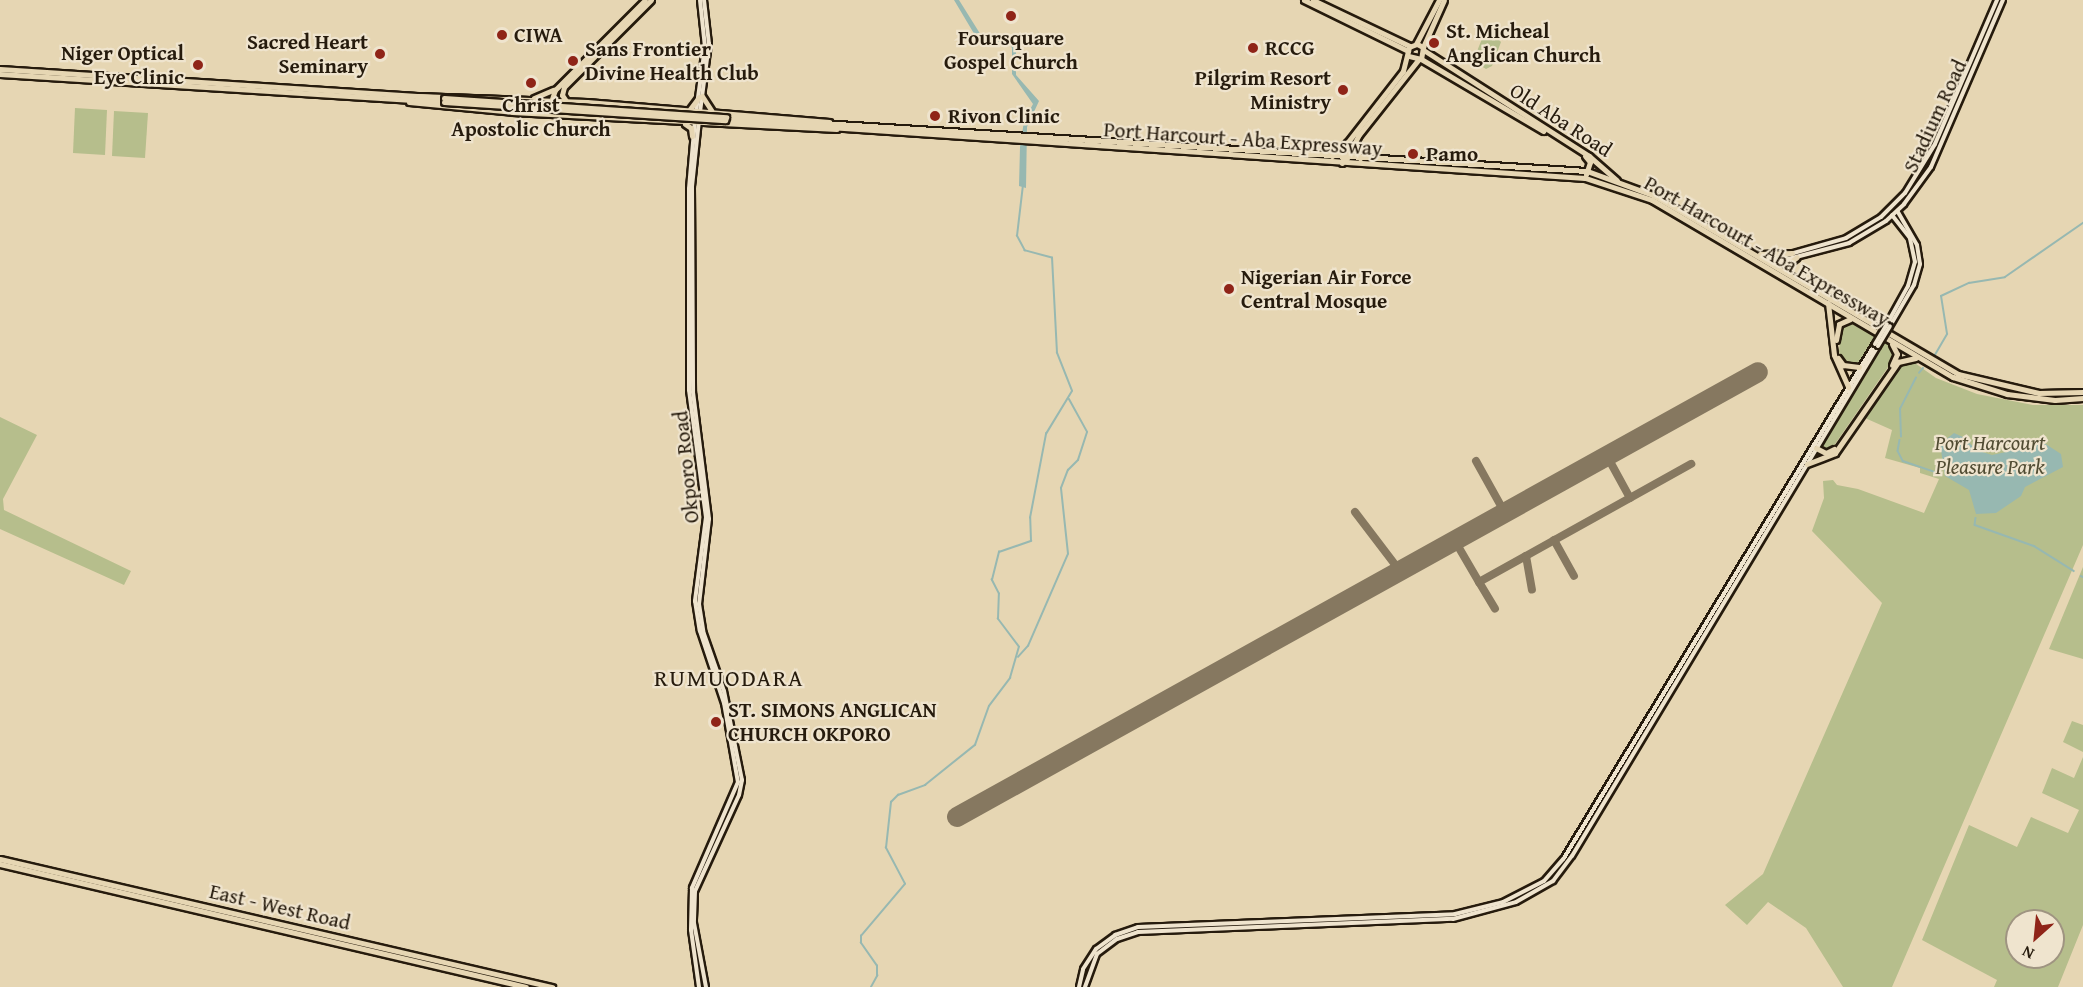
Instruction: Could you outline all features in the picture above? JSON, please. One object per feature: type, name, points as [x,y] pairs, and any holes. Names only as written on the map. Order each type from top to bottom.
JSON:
[{"type":"main road","points":[[531,100],[555,90],[645,0]]},
{"type":"main road","points":[[567,102],[562,95],[564,87],[651,0]]},
{"type":"main road","name":"Okporo Road","points":[[699,987],[691,930],[692,888],[738,782],[724,703],[698,625],[695,597],[709,519],[693,376],[692,180],[696,123],[710,41],[702,0]]},
{"type":"main road","points":[[1304,0],[1411,49]]},
{"type":"main road","points":[[1313,0],[1411,49],[1419,60]]},
{"type":"main road","points":[[1345,160],[1350,144],[1403,71],[1411,49],[1438,0]]},
{"type":"main road","points":[[1331,156],[1350,144],[1419,60],[1444,0]]},
{"type":"main road","name":"Stadium Road","points":[[1771,262],[1840,241],[1893,206],[1926,162],[1997,0]]},
{"type":"main road","name":"Stadium Road","points":[[1794,255],[1843,245],[1898,212],[1931,167],[2003,0]]},
{"type":"main road","name":"Old Aba Road","points":[[1411,49],[1424,49],[1589,156],[1617,180]]},
{"type":"main road","name":"Old Aba Road","points":[[1419,60],[1587,157],[1590,164],[1586,175]]},
{"type":"main road","points":[[0,69],[415,96],[444,100]]},
{"type":"main road","points":[[0,74],[846,125]]},
{"type":"main road","points":[[555,90],[551,100],[556,114]]},
{"type":"main road","points":[[415,96],[424,93],[551,100],[1029,139]]},
{"type":"main road","points":[[681,110],[695,107],[701,97]]},
{"type":"main road","points":[[701,97],[705,106],[715,112]]},
{"type":"main road","points":[[399,99],[425,105],[675,122],[1017,138]]},
{"type":"main road","points":[[583,103],[595,108],[591,116]]},
{"type":"main road","points":[[726,119],[840,129]]},
{"type":"main road","points":[[675,122],[689,126],[692,136]]},
{"type":"main road","name":"Okporo Road","points":[[696,123],[692,136],[689,390],[706,517],[698,597],[701,623],[724,691],[742,780],[694,894],[694,923],[706,987]]},
{"type":"main road","name":"Port Harcourt - Aba Expressway","points":[[1029,139],[1331,156],[1345,160],[1360,158],[1586,175],[1617,180],[1653,195],[1758,254],[1958,374],[2039,393],[2083,392]]},
{"type":"main road","name":"Port Harcourt - Aba Expressway","points":[[1029,139],[1586,175],[1652,200],[1953,377],[1995,391],[2055,400],[2083,398]]},
{"type":"main road","points":[[1350,144],[1360,158]]},
{"type":"main road","points":[[1084,987],[1097,954],[1117,939],[1138,932],[1453,920],[1502,908],[1545,887],[1572,856],[1914,285],[1920,264],[1917,244],[1893,206]]},
{"type":"main road","points":[[1888,211],[1910,238],[1915,262],[1908,286],[1888,325]]},
{"type":"main road","points":[[1758,254],[1794,255]]},
{"type":"main road","points":[[1790,274],[1788,264],[1794,255]]},
{"type":"main road","points":[[1828,303],[1834,355],[1848,387]]},
{"type":"main road","points":[[1854,320],[1845,318],[1839,324],[1836,349],[1841,363],[1860,367]]},
{"type":"main road","points":[[1816,448],[1826,453],[1833,450],[1893,364],[1897,354],[1889,340]]},
{"type":"main road","points":[[1079,987],[1083,969],[1096,949],[1131,928],[1180,923],[1455,914],[1503,902],[1544,881],[1564,858],[1860,367],[1876,345]]},
{"type":"main road","points":[[1807,464],[1835,453],[1901,359],[1920,359]]},
{"type":"main road","name":"East - West Road","points":[[0,859],[526,987]]},
{"type":"main road","name":"East - West Road","points":[[0,864],[552,987]]},
{"type":"green space","points":[[1484,34],[1495,36],[1501,42],[1492,66],[1486,69],[1473,61]]},
{"type":"green space","points":[[75,108],[107,110],[105,155],[73,153]]},
{"type":"green space","points":[[114,111],[148,113],[145,158],[112,156]]},
{"type":"green space","points":[[1848,322],[1876,337],[1859,363],[1844,361],[1839,352],[1841,327]]},
{"type":"green space","points":[[1884,340],[1892,347],[1895,357],[1833,447],[1825,450],[1820,446]]},
{"type":"green space","name":"Port Harcourt Pleasure Park","points":[[1912,361],[1936,378],[1977,394],[2033,405],[2083,405],[2083,545],[1892,987],[1843,987],[1806,928],[1768,902],[1747,925],[1725,905],[1763,874],[1882,603],[1812,531],[1824,498],[1823,481],[1833,480],[1837,485],[1858,489],[1924,513],[1939,479],[1920,473],[1920,468],[1885,458],[1892,430],[1865,418],[1902,365]]},
{"type":"green space","points":[[0,417],[37,435],[3,499],[4,510],[131,571],[124,585],[0,529]]},
{"type":"green space","points":[[2083,567],[2083,659],[2049,649]]},
{"type":"green space","points":[[2072,721],[2083,725],[2083,752],[2063,742]]},
{"type":"green space","points":[[2083,757],[2083,925],[2058,987],[1994,987],[1997,980],[1922,940],[1969,825],[2017,847],[2031,817],[2068,833],[2079,810],[2042,793],[2052,768],[2074,778]]},
{"type":"water","points":[[954,0],[959,0],[984,40],[1004,34],[1011,37],[1016,47],[1016,75],[1039,101],[1027,127],[1026,188],[1019,186],[1020,147],[1024,121],[1033,104],[1012,74],[1012,48],[1006,39],[989,46],[979,42]]},
{"type":"water","points":[[1954,433],[1965,438],[1976,450],[1992,455],[2006,452],[2025,439],[2041,441],[2061,454],[2063,467],[2025,487],[2021,496],[1996,513],[1976,514],[1969,490],[1945,476],[1940,444]]},
{"type":"waterway","points":[[871,987],[877,976],[877,966],[861,943],[861,936],[905,884],[886,848],[891,802],[898,795],[925,785],[975,745],[989,706],[1010,678],[1019,647],[998,619],[999,594],[992,580],[999,552],[1031,541],[1030,518],[1046,434],[1072,391],[1057,353],[1052,258],[1025,251],[1017,236],[1023,185]]},
{"type":"waterway","points":[[1935,355],[1947,334],[1941,296],[1969,283],[2005,277],[2083,223]]},
{"type":"waterway","points":[[1919,373],[1923,368]]},
{"type":"waterway","points":[[1901,437],[1900,409],[1916,378]]},
{"type":"waterway","points":[[1018,657],[1028,646],[1068,554],[1061,488],[1068,470],[1078,460],[1087,432],[1069,400]]},
{"type":"waterway","points":[[1900,440],[1898,451],[1903,461],[1941,474]]},
{"type":"waterway","points":[[1976,518],[1975,525],[2034,546],[2074,571]]},
{"type":"taxiway","points":[[1607,456],[1630,498]]},
{"type":"taxiway","points":[[1476,461],[1505,513]]},
{"type":"taxiway","points":[[1455,541],[1479,582],[1691,464]]},
{"type":"taxiway","points":[[1355,512],[1400,571]]},
{"type":"taxiway","points":[[1554,540],[1574,576]]},
{"type":"taxiway","points":[[1526,556],[1532,589]]},
{"type":"taxiway","points":[[1479,582],[1495,609]]},
{"type":"runway","points":[[957,817],[1758,372]]},
{"type":"place","name":"Foursquare Gospel Church","points":[[1011,16]]},
{"type":"place","name":"CIWA","points":[[502,35]]},
{"type":"place","name":"St. Micheal Anglican Church","points":[[1434,43]]},
{"type":"place","name":"RCCG","points":[[1253,48]]},
{"type":"place","name":"Sacred Heart Seminary","points":[[380,54]]},
{"type":"place","name":"Sans Frontier Divine Health Club","points":[[573,61]]},
{"type":"place","name":"Niger Optical Eye Clinic","points":[[198,65]]},
{"type":"place","name":"Christ Apostolic Church","points":[[531,83]]},
{"type":"place","name":"Pilgrim Resort Ministry","points":[[1343,90]]},
{"type":"place","name":"Rivon Clinic","points":[[935,116]]},
{"type":"place","name":"Pamo","points":[[1413,154]]},
{"type":"place","name":"Nigerian Air Force Central Mosque","points":[[1229,289]]},
{"type":"place","name":"ST. SIMONS ANGLICAN CHURCH OKPORO","points":[[716,722]]},
{"type":"district","name":"RUMUODARA","points":[[729,678]]}]
